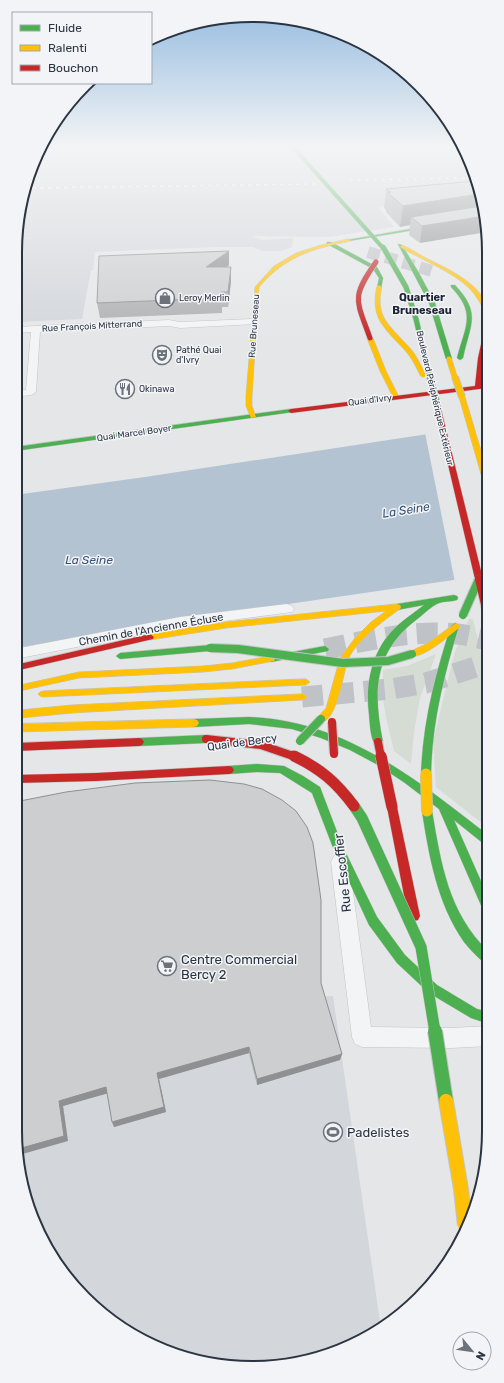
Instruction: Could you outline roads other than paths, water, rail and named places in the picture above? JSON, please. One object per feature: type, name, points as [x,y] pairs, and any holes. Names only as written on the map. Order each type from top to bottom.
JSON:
[{"type":"main road","name":"Boulevard Périphérique Extérieur","points":[[351,212],[382,246],[406,287],[421,336],[482,592]]},
{"type":"main road","name":"Rue Bruneseau","points":[[253,417],[249,406],[253,319],[257,287],[266,275],[279,264],[292,256],[328,243],[479,218]]},
{"type":"main road","points":[[380,223],[400,245],[417,272],[432,303],[462,397],[482,467]]},
{"type":"main road","points":[[340,240],[349,246],[362,250]]},
{"type":"main road","points":[[328,243],[375,268],[381,278],[374,302],[380,320],[386,329],[410,352],[436,402]]},
{"type":"main road","points":[[400,245],[461,278],[476,291],[482,299]]},
{"type":"main road","points":[[382,246],[376,262],[363,281],[357,294],[358,303],[370,338],[383,371],[396,397]]},
{"type":"main road","points":[[432,271],[458,289],[466,298],[470,306],[471,314],[469,326],[464,338],[460,358],[462,397]]},
{"type":"main road","points":[[482,354],[482,372]]},
{"type":"main road","name":"Quai d'Ivry","points":[[253,417],[482,386]]},
{"type":"main road","name":"Quai Marcel Boyer","points":[[22,448],[253,417]]},
{"type":"main road","points":[[22,667],[210,648],[238,649],[343,663],[363,664],[388,661],[412,654],[435,643],[455,626],[463,615],[479,579]]},
{"type":"main road","points":[[22,666],[121,643],[175,633],[226,625],[397,607],[454,598]]},
{"type":"main road","points":[[437,600],[397,631],[384,650],[374,669],[371,684],[371,704],[421,947],[461,1189],[464,1218]]},
{"type":"main road","name":"Quai de Bercy","points":[[255,754],[278,751],[300,741],[330,709],[342,660],[358,640],[374,624],[397,607]]},
{"type":"main road","points":[[455,626],[440,670],[429,720],[426,747],[427,811],[439,879],[448,904],[466,936],[482,953]]},
{"type":"main road","points":[[22,687],[79,675],[203,669],[232,666],[325,649]]},
{"type":"main road","points":[[22,695],[306,682]]},
{"type":"main road","points":[[22,713],[72,709],[302,697]]},
{"type":"main road","points":[[330,709],[335,761],[336,800]]},
{"type":"main road","points":[[22,728],[243,721],[258,721],[295,726],[323,733],[353,746],[409,778],[482,836]]},
{"type":"main road","points":[[22,747],[206,739],[238,741],[263,745],[303,760],[322,772],[341,788],[362,818],[421,947]]},
{"type":"main road","points":[[22,779],[96,777],[257,768],[281,769],[300,779],[316,790],[338,845],[374,922],[401,959],[432,989],[475,1014],[482,1016]]},
{"type":"main road","points":[[442,805],[482,895]]},
{"type":"main road","name":"Rue Escoffier","points":[[336,815],[338,845]]},
{"type":"street","name":"Rue François Mitterrand","points":[[22,330],[170,323],[180,325],[208,320],[253,319]]},
{"type":"street","points":[[22,393],[31,392],[36,329]]},
{"type":"street","name":"Chemin de l'Ancienne Écluse","points":[[22,653],[180,622],[287,609]]},
{"type":"street","name":"Rue Escoffier","points":[[338,845],[362,1037],[451,1038],[482,1036]]},
{"type":"water","name":"La Seine","points":[[482,426],[482,576],[254,609],[22,647],[22,494],[145,477]]},
{"type":"tunnel","points":[[368,252],[432,271]]},
{"type":"tunnel","points":[[325,649],[358,642],[424,633],[457,634],[482,639]]},
{"type":"tunnel","points":[[302,697],[391,689],[426,683],[482,665]]},
{"type":"place","name":"Leroy Merlin","points":[[165,298]]},
{"type":"place","name":"Pathé Quai d'Ivry","points":[[162,355]]},
{"type":"place","name":"Okinawa","points":[[125,389]]},
{"type":"place","name":"Centre Commercial Bercy 2","points":[[167,966]]},
{"type":"place","name":"Padelistes","points":[[333,1132]]},
{"type":"district","name":"Quartier Bruneseau","points":[[422,303]]}]
